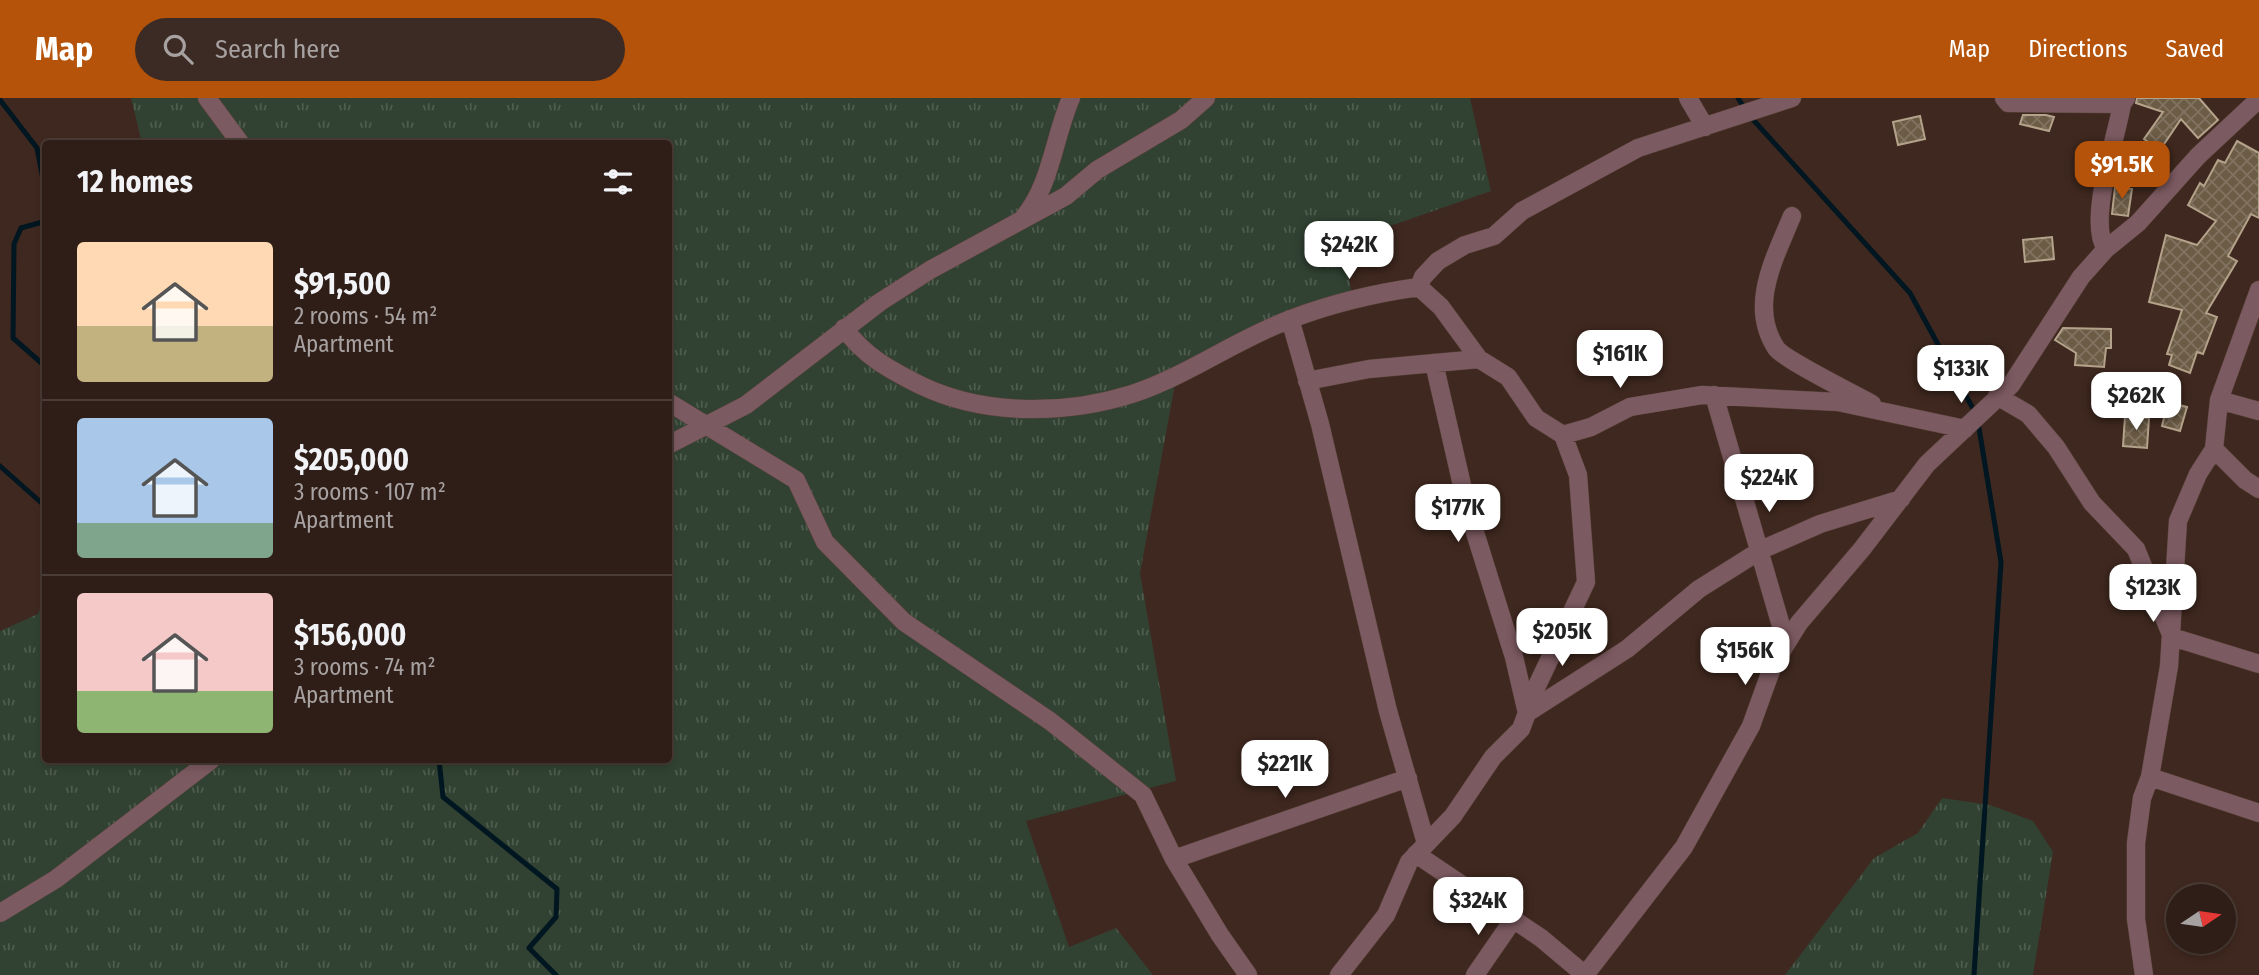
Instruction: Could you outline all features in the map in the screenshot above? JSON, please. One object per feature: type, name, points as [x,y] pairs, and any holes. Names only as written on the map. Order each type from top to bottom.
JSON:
[{"type":"street","points":[[208,98],[238,140]]},
{"type":"street","points":[[1021,220],[1043,186],[1060,123],[1070,98]]},
{"type":"street","points":[[672,443],[746,405],[844,328],[929,270],[1066,197],[1097,170],[1181,120],[1206,98]]},
{"type":"street","points":[[1688,98],[1705,127]]},
{"type":"street","points":[[1419,286],[1423,277],[1438,261],[1465,245],[1494,236],[1522,211],[1637,148],[1792,98]]},
{"type":"street","points":[[2004,98],[2008,103],[2124,101],[2098,215],[2100,241],[2106,248]]},
{"type":"street","points":[[1290,319],[1320,424],[1388,711],[1408,778],[1421,849],[1513,920],[1541,938],[1585,975],[1684,847],[1751,726],[1773,665],[1798,623],[1927,464],[2011,385],[2081,277],[2106,248],[2138,223],[2198,156],[2259,99]]},
{"type":"street","points":[[1792,216],[1766,280],[1762,313],[1776,350],[1886,412]]},
{"type":"street","points":[[844,328],[856,345],[884,367],[937,393],[978,404],[1028,409],[1080,407],[1134,393],[1290,319],[1375,293],[1419,286]]},
{"type":"street","points":[[1339,975],[1387,915],[1409,862],[1453,816],[1493,757],[1521,729],[1586,582],[1578,475],[1563,435],[1536,418],[1508,377],[1479,359],[1441,307],[1419,286]]},
{"type":"street","points":[[2144,975],[2136,919],[2136,843],[2142,798],[2150,777],[2172,637],[2178,522],[2198,474],[2214,449],[2219,400],[2259,290]]},
{"type":"street","points":[[1307,381],[1369,369],[1479,359]]},
{"type":"street","points":[[1434,363],[1467,507],[1514,657],[1527,711]]},
{"type":"street","points":[[1714,395],[1786,643]]},
{"type":"street","points":[[1563,435],[1591,427],[1630,407],[1666,398],[1714,395],[1838,402],[1965,429]]},
{"type":"street","points":[[1997,396],[2028,414],[2056,447],[2092,503],[2136,549],[2172,637]]},
{"type":"street","points":[[2219,400],[2259,411]]},
{"type":"street","points":[[672,404],[796,480],[825,542],[904,622],[1050,721],[1143,795],[1174,859],[1248,975]]},
{"type":"street","points":[[2214,449],[2245,480],[2259,489]]},
{"type":"street","points":[[1527,711],[1627,649],[1699,589],[1761,550],[1820,524],[1901,499]]},
{"type":"street","points":[[2172,637],[2259,664]]},
{"type":"street","points":[[0,913],[55,879],[207,763]]},
{"type":"street","points":[[2150,777],[2259,813]]},
{"type":"street","points":[[1174,859],[1408,778]]},
{"type":"street","points":[[1475,975],[1513,920]]},
{"type":"green space","points":[[131,98],[1470,98],[1491,191],[1341,243],[1353,298],[1176,379],[1140,573],[1176,781],[1026,821],[1069,947],[1116,928],[1153,975],[0,975],[0,631],[38,614],[42,604],[42,763],[672,763],[672,140],[141,140]]},
{"type":"green space","points":[[1942,798],[1990,805],[2033,821],[2053,852],[2033,975],[1785,975],[1874,858],[1918,833]]},
{"type":"building","points":[[2137,98],[2199,98],[2218,120],[2198,138],[2181,119],[2160,150],[2144,139],[2163,112],[2136,103]]},
{"type":"building","points":[[2023,115],[2054,117],[2049,131],[2020,124]]},
{"type":"building","points":[[1920,116],[1925,139],[1898,145],[1893,122]]},
{"type":"building","points":[[2237,141],[2259,153],[2259,218],[2251,214],[2228,256],[2237,261],[2206,313],[2217,317],[2203,354],[2197,352],[2190,373],[2169,365],[2172,355],[2167,354],[2182,310],[2149,302],[2166,235],[2197,245],[2216,221],[2188,205],[2200,183],[2204,186],[2218,160],[2225,163]]},
{"type":"building","points":[[2115,187],[2132,189],[2128,216],[2112,214]]},
{"type":"building","points":[[2052,237],[2054,259],[2025,262],[2023,240]]},
{"type":"building","points":[[2063,328],[2111,329],[2111,348],[2106,348],[2104,367],[2075,365],[2076,353],[2055,340]]},
{"type":"building","points":[[2168,402],[2187,407],[2180,431],[2162,426]]},
{"type":"building","points":[[2125,416],[2149,418],[2147,448],[2123,446]]},
{"type":"waterway","points":[[1738,98],[1748,114],[1910,293],[1977,416],[2001,562],[1974,975]]},
{"type":"waterway","points":[[0,100],[37,148],[42,174]]},
{"type":"waterway","points":[[42,222],[21,228],[14,244],[13,338],[42,363]]},
{"type":"waterway","points":[[0,466],[42,503]]},
{"type":"waterway","points":[[439,763],[443,797],[557,889],[556,917],[529,948],[556,975]]}]
